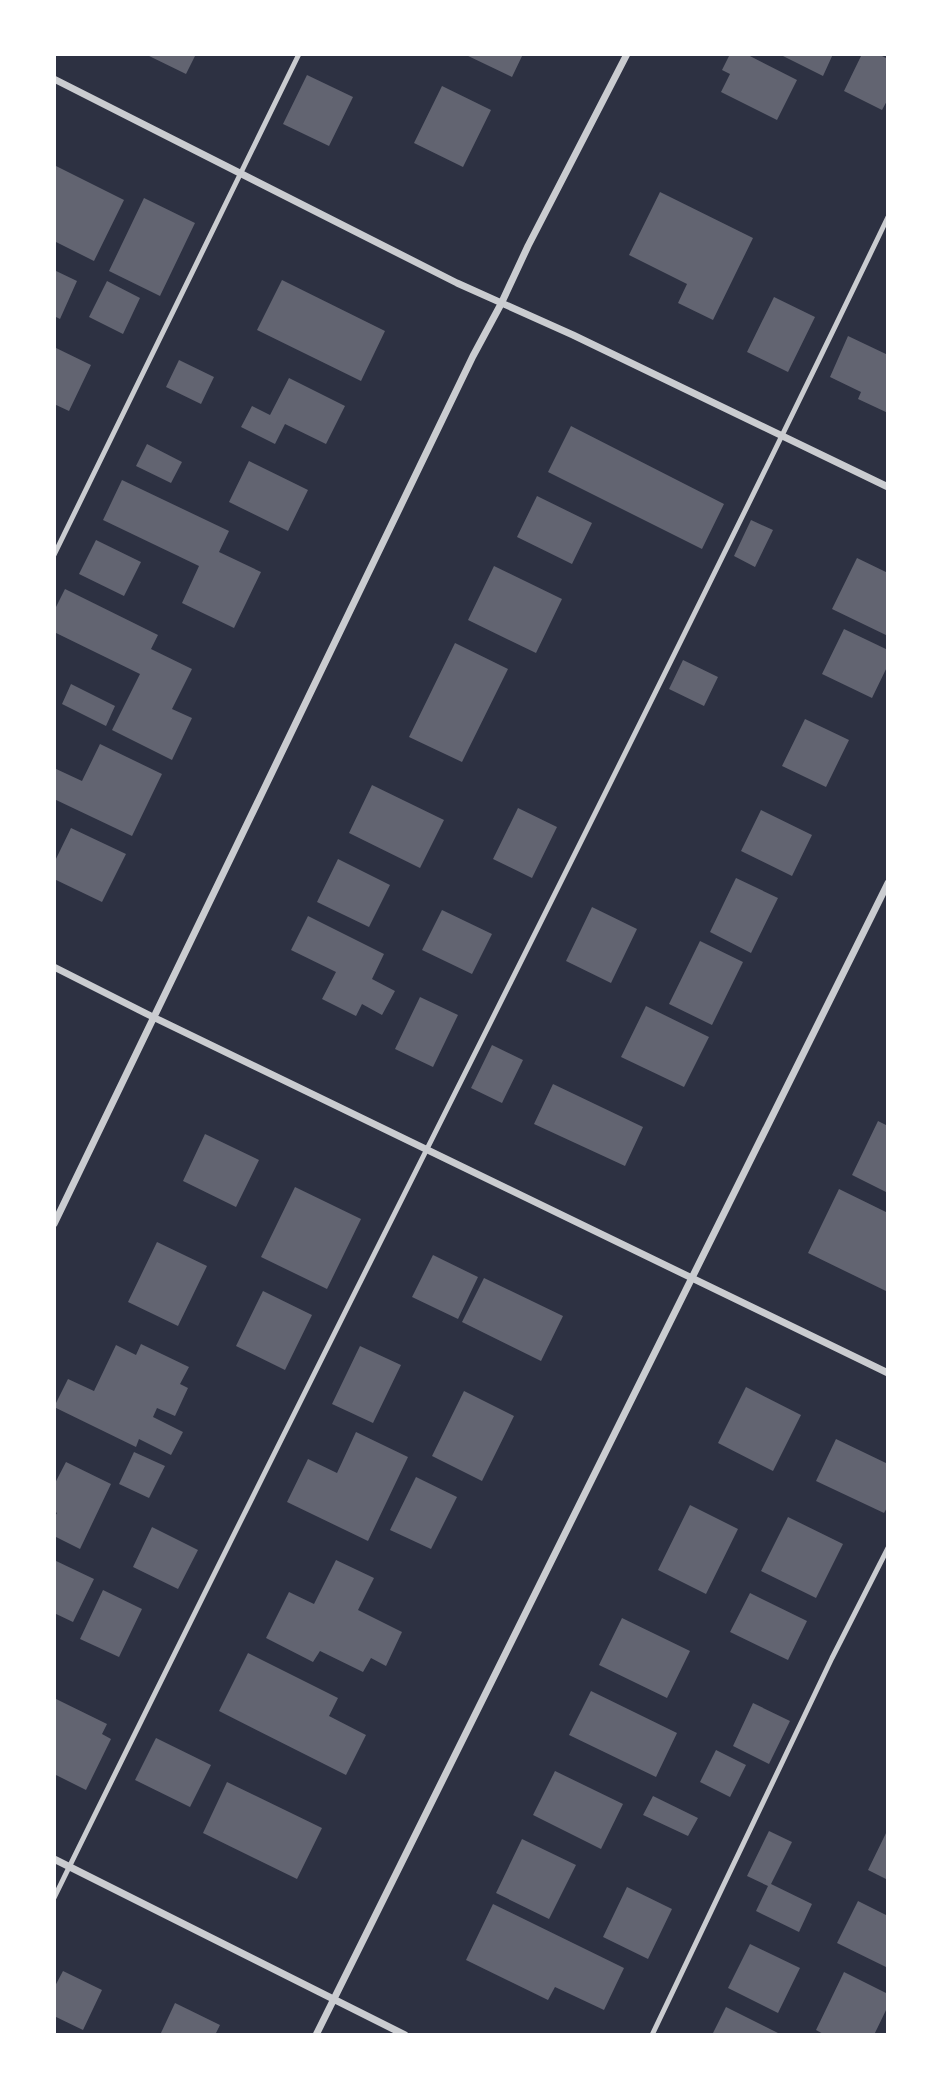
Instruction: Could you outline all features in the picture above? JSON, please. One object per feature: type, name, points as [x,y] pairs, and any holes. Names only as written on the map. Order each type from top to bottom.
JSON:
[{"type":"street","points":[[54,1224],[461,381],[627,54]]},
{"type":"street","points":[[54,79],[501,304],[573,335],[888,487]]},
{"type":"street","points":[[316,2035],[888,883]]},
{"type":"street","points":[[54,967],[888,1373]]},
{"type":"street","points":[[54,1859],[405,2035]]},
{"type":"lane","points":[[54,555],[299,54]]},
{"type":"lane","points":[[54,1898],[782,437],[888,217]]},
{"type":"lane","points":[[652,2035],[832,1658],[888,1548]]},
{"type":"building","points":[[145,54],[196,54],[186,74]]},
{"type":"building","points":[[464,54],[523,54],[512,77]]},
{"type":"building","points":[[730,54],[746,54],[797,80],[777,120],[721,92],[730,74],[722,70]]},
{"type":"building","points":[[779,54],[833,54],[823,76]]},
{"type":"building","points":[[862,54],[878,54],[888,59],[888,99],[882,110],[844,91]]},
{"type":"building","points":[[307,75],[353,97],[329,146],[283,124]]},
{"type":"building","points":[[442,86],[491,110],[463,167],[414,143]]},
{"type":"building","points":[[54,165],[124,200],[94,261],[54,241]]},
{"type":"building","points":[[660,192],[753,238],[713,320],[678,303],[687,284],[629,255]]},
{"type":"building","points":[[144,198],[195,223],[160,296],[109,271]]},
{"type":"building","points":[[54,270],[77,281],[60,319],[54,316]]},
{"type":"building","points":[[282,280],[385,331],[361,381],[257,330]]},
{"type":"building","points":[[107,281],[140,298],[123,334],[89,317]]},
{"type":"building","points":[[774,297],[815,317],[788,372],[747,352]]},
{"type":"building","points":[[848,336],[888,355],[888,413],[858,399],[861,392],[830,377]]},
{"type":"building","points":[[54,347],[91,365],[69,411],[54,404]]},
{"type":"building","points":[[179,360],[214,377],[201,404],[166,387]]},
{"type":"building","points":[[289,378],[345,406],[326,444],[285,424],[275,444],[241,427],[252,406],[270,415]]},
{"type":"building","points":[[571,426],[724,504],[702,549],[548,472]]},
{"type":"building","points":[[147,444],[182,462],[171,483],[136,466]]},
{"type":"building","points":[[249,461],[308,490],[288,531],[229,502]]},
{"type":"building","points":[[122,480],[229,531],[219,552],[261,572],[234,628],[182,603],[199,566],[103,520]]},
{"type":"building","points":[[537,496],[592,523],[572,564],[517,537]]},
{"type":"building","points":[[751,520],[773,530],[755,567],[734,556]]},
{"type":"building","points":[[96,540],[141,562],[124,596],[79,574]]},
{"type":"building","points":[[857,558],[888,573],[888,636],[832,609]]},
{"type":"building","points":[[494,566],[562,599],[536,653],[468,620]]},
{"type":"building","points":[[65,589],[158,635],[151,649],[192,669],[172,709],[192,718],[172,760],[112,730],[140,674],[54,632],[54,611]]},
{"type":"building","points":[[844,629],[888,650],[888,665],[872,698],[822,674]]},
{"type":"building","points":[[455,643],[508,669],[462,762],[409,737]]},
{"type":"building","points":[[683,660],[718,677],[704,706],[669,689]]},
{"type":"building","points":[[71,684],[115,706],[106,726],[62,704]]},
{"type":"building","points":[[805,719],[849,740],[826,787],[782,766]]},
{"type":"building","points":[[100,744],[162,774],[132,836],[54,799],[54,768],[82,781]]},
{"type":"building","points":[[372,785],[444,820],[420,868],[349,833]]},
{"type":"building","points":[[518,808],[557,827],[532,878],[493,859]]},
{"type":"building","points":[[761,810],[812,835],[792,876],[741,851]]},
{"type":"building","points":[[71,828],[126,854],[102,902],[54,879],[54,863]]},
{"type":"building","points":[[338,859],[390,885],[369,927],[317,902]]},
{"type":"building","points":[[736,878],[778,898],[751,953],[710,932]]},
{"type":"building","points":[[592,907],[637,929],[611,983],[566,961]]},
{"type":"building","points":[[442,910],[492,934],[472,974],[422,950]]},
{"type":"building","points":[[308,916],[384,954],[372,979],[395,991],[382,1015],[362,1004],[356,1016],[322,999],[336,972],[291,950]]},
{"type":"building","points":[[700,941],[743,962],[712,1025],[669,1004]]},
{"type":"building","points":[[420,997],[458,1015],[433,1067],[395,1049]]},
{"type":"building","points":[[646,1006],[709,1037],[684,1087],[621,1057]]},
{"type":"building","points":[[492,1045],[523,1060],[502,1103],[471,1088]]},
{"type":"building","points":[[553,1084],[643,1127],[625,1166],[534,1124]]},
{"type":"building","points":[[878,1121],[888,1126],[888,1193],[852,1175]]},
{"type":"building","points":[[205,1134],[259,1160],[236,1207],[183,1181]]},
{"type":"building","points":[[295,1187],[361,1219],[327,1289],[261,1257]]},
{"type":"building","points":[[839,1189],[888,1213],[888,1292],[808,1253]]},
{"type":"building","points":[[157,1242],[207,1266],[178,1326],[128,1302]]},
{"type":"building","points":[[433,1255],[478,1277],[458,1319],[412,1297]]},
{"type":"building","points":[[484,1278],[563,1316],[541,1361],[462,1322]]},
{"type":"building","points":[[263,1291],[312,1315],[285,1370],[236,1346]]},
{"type":"building","points":[[141,1344],[189,1367],[180,1384],[188,1388],[175,1416],[157,1408],[153,1417],[183,1432],[171,1455],[139,1439],[136,1447],[54,1407],[68,1379],[94,1391],[116,1345],[136,1355]]},
{"type":"building","points":[[360,1346],[401,1365],[373,1423],[332,1404]]},
{"type":"building","points":[[746,1387],[801,1415],[773,1471],[718,1443]]},
{"type":"building","points":[[464,1391],[514,1416],[482,1481],[432,1456]]},
{"type":"building","points":[[356,1432],[408,1457],[368,1541],[287,1502],[308,1459],[337,1473]]},
{"type":"building","points":[[836,1439],[888,1464],[888,1506],[884,1513],[816,1481]]},
{"type":"building","points":[[134,1452],[165,1466],[149,1498],[119,1484]]},
{"type":"building","points":[[66,1462],[111,1484],[80,1549],[54,1536],[54,1518],[57,1513],[54,1511],[54,1485]]},
{"type":"building","points":[[416,1477],[457,1497],[431,1549],[390,1530]]},
{"type":"building","points":[[690,1505],[738,1529],[706,1594],[658,1570]]},
{"type":"building","points":[[788,1517],[843,1544],[816,1598],[761,1571]]},
{"type":"building","points":[[152,1527],[198,1550],[178,1589],[133,1567]]},
{"type":"building","points":[[54,1560],[94,1579],[73,1622],[54,1613]]},
{"type":"building","points":[[336,1560],[374,1578],[358,1610],[402,1632],[386,1666],[371,1658],[363,1672],[320,1651],[313,1662],[266,1638],[289,1592],[314,1604]]},
{"type":"building","points":[[103,1590],[142,1609],[119,1657],[80,1639]]},
{"type":"building","points":[[750,1593],[807,1621],[788,1660],[730,1632]]},
{"type":"building","points":[[622,1618],[690,1651],[667,1698],[599,1665]]},
{"type":"building","points":[[248,1653],[338,1698],[329,1716],[366,1735],[346,1775],[219,1711]]},
{"type":"building","points":[[591,1691],[677,1733],[656,1777],[569,1735]]},
{"type":"building","points":[[54,1698],[107,1724],[102,1734],[111,1739],[86,1790],[54,1774]]},
{"type":"building","points":[[753,1703],[790,1721],[769,1764],[733,1746]]},
{"type":"building","points":[[156,1738],[211,1765],[190,1807],[135,1780]]},
{"type":"building","points":[[716,1750],[746,1765],[730,1797],[700,1782]]},
{"type":"building","points":[[555,1771],[623,1804],[601,1849],[533,1815]]},
{"type":"building","points":[[227,1782],[322,1828],[297,1879],[203,1833]]},
{"type":"building","points":[[653,1796],[698,1818],[688,1836],[643,1815]]},
{"type":"building","points":[[888,1829],[888,1880],[868,1870]]},
{"type":"building","points":[[769,1831],[792,1842],[771,1884],[812,1904],[799,1932],[756,1911],[768,1886],[747,1876]]},
{"type":"building","points":[[522,1839],[576,1865],[549,1919],[496,1893]]},
{"type":"building","points":[[627,1887],[672,1909],[648,1959],[603,1937]]},
{"type":"building","points":[[858,1901],[888,1916],[888,1968],[837,1943]]},
{"type":"building","points":[[493,1904],[624,1968],[604,2010],[555,1987],[548,2000],[466,1960]]},
{"type":"building","points":[[750,1944],[800,1968],[778,2013],[728,1988]]},
{"type":"building","points":[[63,1971],[102,1990],[83,2030],[54,2016],[54,1988]]},
{"type":"building","points":[[844,1972],[888,1994],[888,2006],[874,2035],[825,2035],[816,2030]]},
{"type":"building","points":[[175,2003],[220,2025],[215,2035],[160,2035]]},
{"type":"building","points":[[726,2007],[782,2035],[712,2035]]}]
